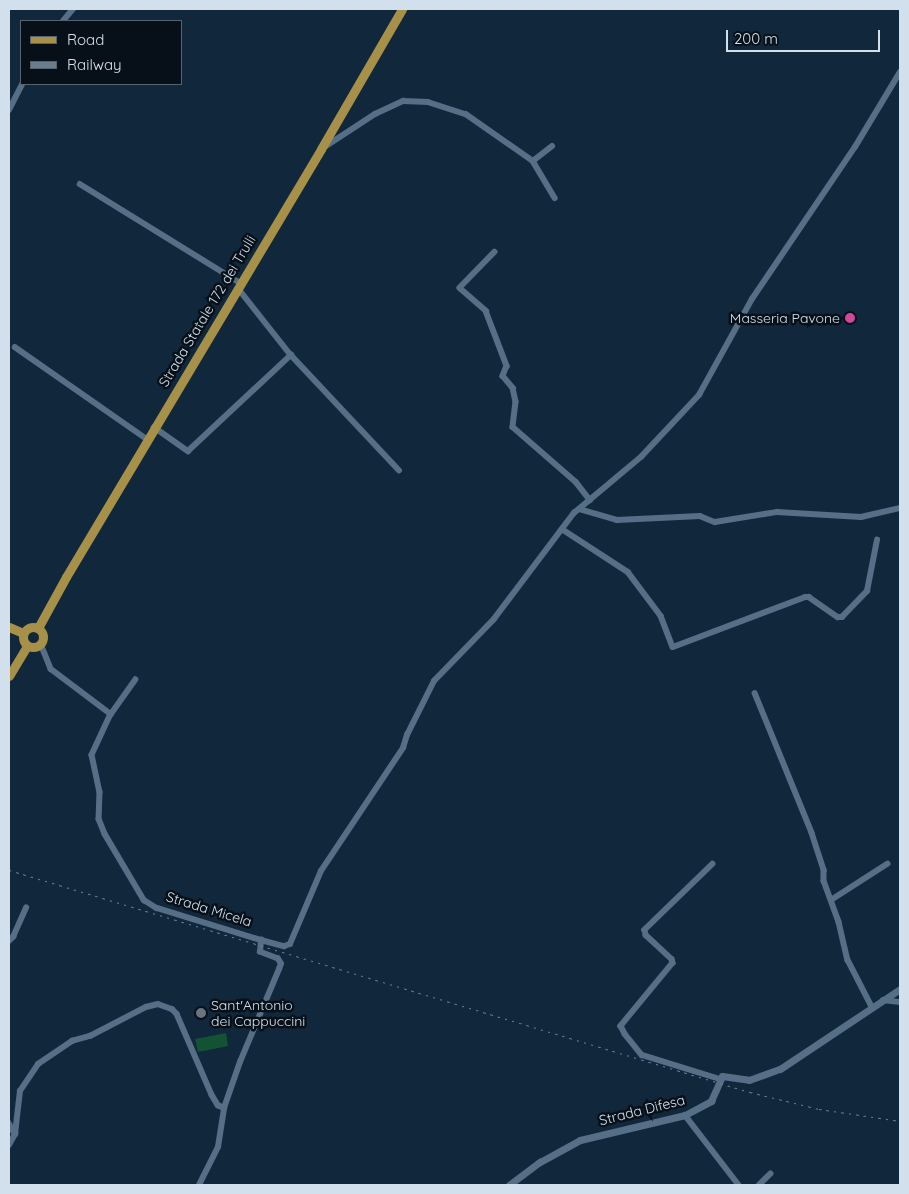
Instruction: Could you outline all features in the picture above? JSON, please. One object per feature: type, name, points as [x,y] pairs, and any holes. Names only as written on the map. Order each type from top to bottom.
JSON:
[{"type":"main road","name":"Strada Statale 172 dei Trulli","points":[[38,628],[154,427],[321,149],[402,9]]},
{"type":"main road","points":[[9,627],[23,633]]},
{"type":"main road","points":[[30,627],[38,628],[43,634],[41,644],[33,647],[27,646],[23,640],[23,633],[30,627]]},
{"type":"main road","points":[[9,676],[27,646]]},
{"type":"street","points":[[64,20],[72,9]]},
{"type":"street","points":[[877,540],[867,591],[842,617],[838,617],[809,597],[805,597],[673,647],[660,616],[628,572],[562,529],[579,509],[641,457],[699,395],[752,299],[855,147],[900,72]]},
{"type":"street","points":[[9,110],[22,85]]},
{"type":"street","points":[[321,149],[375,114],[403,101],[428,102],[466,114],[533,161],[555,198]]},
{"type":"street","points":[[533,161],[552,146]]},
{"type":"street","points":[[80,184],[239,285],[291,355],[399,470]]},
{"type":"street","points":[[495,252],[460,288],[486,310],[508,366],[503,376],[513,388],[516,402],[513,427],[576,482],[590,500]]},
{"type":"street","points":[[15,348],[147,439]]},
{"type":"street","points":[[154,427],[188,451],[291,355]]},
{"type":"street","points":[[579,509],[617,520],[700,516],[715,522],[777,512],[861,517],[900,508]]},
{"type":"street","name":"Strada Micela","points":[[136,680],[111,714],[92,755],[100,792],[99,819],[105,834],[139,892],[149,904],[261,940],[284,946],[290,944],[321,871],[403,748],[407,735],[434,680],[494,619],[562,529]]},
{"type":"street","points":[[41,644],[51,669],[111,714]]},
{"type":"street","points":[[755,693],[812,833],[824,870],[824,881],[848,960],[872,1007]]},
{"type":"street","points":[[713,864],[645,930],[646,935],[671,957],[673,963],[621,1026],[642,1054],[720,1079],[723,1076],[749,1080],[780,1069],[900,990]]},
{"type":"street","points":[[831,900],[887,864]]},
{"type":"street","points":[[9,940],[13,937],[26,908]]},
{"type":"street","points":[[199,1185],[218,1147],[224,1108],[281,964],[278,959],[260,952],[261,940]]},
{"type":"street","points":[[883,1000],[900,1002]]},
{"type":"street","points":[[9,1145],[15,1134],[20,1091],[38,1064],[72,1041],[90,1036],[146,1006],[158,1004],[172,1009],[177,1014],[212,1095],[218,1105],[224,1108]]},
{"type":"street","name":"Strada Difesa","points":[[509,1185],[540,1162],[580,1140],[685,1115],[711,1101],[720,1079]]},
{"type":"street","points":[[685,1115],[739,1185]]},
{"type":"street","points":[[9,1123],[15,1134]]},
{"type":"street","points":[[760,1185],[770,1174]]},
{"type":"green space","points":[[226,1033],[228,1046],[198,1052],[195,1039]]},
{"type":"railway","points":[[9,870],[750,1092],[819,1109],[900,1121]]},
{"type":"place","name":"Masseria Pavone","points":[[850,318]]},
{"type":"place","name":"Sant'Antonio dei Cappuccini","points":[[201,1013]]}]
